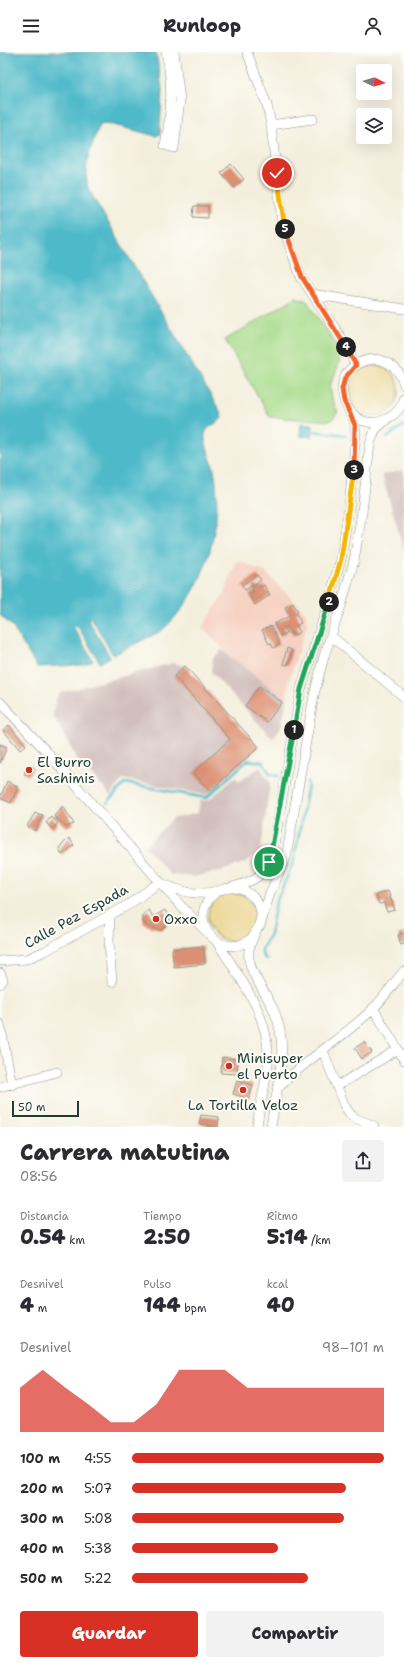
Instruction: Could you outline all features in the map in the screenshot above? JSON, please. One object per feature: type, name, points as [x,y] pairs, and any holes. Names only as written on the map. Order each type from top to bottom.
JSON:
[{"type":"street","points":[[166,52],[172,100],[165,145],[174,148],[180,100],[174,52]]},
{"type":"street","points":[[247,52],[261,86],[271,125],[282,222],[302,277],[356,365]]},
{"type":"street","points":[[271,125],[313,119]]},
{"type":"street","points":[[312,294],[404,309]]},
{"type":"street","points":[[160,882],[185,893],[207,894],[249,882],[258,877],[265,869],[273,851],[301,689],[341,559],[350,508],[356,433],[354,420],[344,401],[343,384],[348,373],[356,365],[368,360],[386,362],[396,370],[404,382]]},
{"type":"street","points":[[271,1127],[282,1053],[280,1027],[271,1003],[251,965],[249,945],[260,926],[270,893],[286,858],[308,723],[324,656],[354,561],[362,512],[370,444],[375,430],[401,406],[404,396]]},
{"type":"street","points":[[349,411],[358,418],[370,422],[389,418],[404,411]]},
{"type":"street","points":[[331,636],[404,697]]},
{"type":"street","points":[[0,702],[47,752],[160,882],[217,942],[253,996],[258,1007],[267,1039],[267,1069],[257,1127]]},
{"type":"street","name":"Calle Pez Espada","points":[[0,961],[34,957],[128,905],[160,882]]},
{"type":"street","points":[[209,934],[204,924],[204,913],[208,902],[223,890],[240,889],[252,896],[260,907],[260,926]]},
{"type":"street","points":[[110,914],[109,942],[112,982]]},
{"type":"street","points":[[217,942],[227,946],[236,946],[244,944],[254,936]]},
{"type":"street","points":[[278,1087],[295,1071],[323,1051],[373,1008],[404,971]]},
{"type":"street","points":[[0,973],[3,980],[0,984]]},
{"type":"street","points":[[373,1008],[404,1060]]},
{"type":"street","points":[[0,1024],[12,1085]]},
{"type":"street","points":[[337,1086],[397,1050]]},
{"type":"street","points":[[323,1051],[344,1105],[350,1114],[355,1118],[374,1126]]},
{"type":"street","points":[[0,1087],[57,1072]]},
{"type":"shaded area","points":[[404,470],[404,550],[382,475]]},
{"type":"shaded area","points":[[237,560],[265,572],[306,613],[307,625],[288,683],[287,700],[232,658],[202,628],[223,596]]},
{"type":"shaded area","points":[[222,650],[287,700],[281,727],[273,739],[211,672],[213,658]]},
{"type":"shaded area","points":[[173,663],[185,666],[259,747],[206,795],[123,779],[110,796],[77,759],[53,715],[55,700],[60,693]]},
{"type":"shaded area","points":[[260,767],[270,783],[261,849],[246,862],[227,869],[194,877],[171,875],[145,846],[174,818],[198,813],[200,801],[209,800],[235,777],[239,782]]},
{"type":"green space","points":[[296,297],[307,301],[340,351],[339,364],[330,386],[332,399],[338,413],[330,421],[270,417],[225,340]]},
{"type":"sand","points":[[374,366],[388,370],[395,377],[399,391],[395,405],[388,412],[374,416],[360,412],[353,405],[349,391],[353,377],[360,370]]},
{"type":"sand","points":[[227,893],[237,893],[246,897],[252,903],[255,908],[255,926],[246,937],[237,941],[227,941],[218,937],[212,931],[208,922],[208,912],[212,903],[218,897]]},
{"type":"water","points":[[0,52],[156,52],[162,89],[160,134],[156,136],[106,123],[100,124],[88,157],[86,173],[87,182],[89,190],[221,413],[222,418],[210,427],[205,434],[215,475],[217,496],[213,539],[199,580],[189,599],[176,616],[161,631],[113,655],[91,617],[88,619],[110,657],[100,663],[77,625],[74,628],[93,661],[83,665],[37,667],[12,626],[0,615]]},
{"type":"water","points":[[301,423],[313,424],[312,437],[300,436]]},
{"type":"building","points":[[231,164],[244,179],[234,188],[221,173]]},
{"type":"building","points":[[194,206],[208,206],[208,218],[193,217]]},
{"type":"building","points":[[257,575],[261,580],[245,590],[242,585]]},
{"type":"building","points":[[256,585],[258,588],[264,585],[270,595],[255,605],[249,594],[254,591],[252,588]]},
{"type":"building","points":[[293,603],[298,612],[296,613],[301,623],[296,626],[300,632],[293,636],[287,626],[284,628],[287,633],[280,636],[274,624],[290,616],[285,607]]},
{"type":"building","points":[[271,626],[280,644],[273,648],[271,643],[269,644],[262,630]]},
{"type":"building","points":[[287,648],[292,650],[288,665],[283,664]]},
{"type":"building","points":[[185,666],[259,747],[210,791],[193,773],[230,739],[174,676]]},
{"type":"building","points":[[259,686],[282,702],[267,722],[245,706]]},
{"type":"building","points":[[9,725],[26,745],[20,750],[3,730]]},
{"type":"building","points":[[0,744],[7,747],[0,763]]},
{"type":"building","name":"El Burro Sashimis","points":[[28,765],[33,767],[29,776],[24,774]]},
{"type":"building","points":[[7,781],[18,787],[11,803],[0,798]]},
{"type":"building","points":[[63,806],[74,824],[66,827],[54,816]]},
{"type":"building","points":[[35,813],[43,815],[35,831],[27,826]]},
{"type":"building","points":[[51,817],[58,823],[53,829],[46,823]]},
{"type":"building","points":[[69,838],[74,845],[62,855],[59,848]]},
{"type":"building","points":[[388,891],[395,910],[387,912],[384,903],[379,904],[376,895]]},
{"type":"building","name":"Oxxo","points":[[149,910],[153,917],[165,910],[171,921],[162,930],[148,926],[143,922],[143,914]]},
{"type":"building","points":[[404,933],[404,944],[401,945],[398,935]]},
{"type":"building","points":[[203,946],[205,964],[174,967],[172,949]]},
{"type":"building","points":[[364,1042],[372,1052],[362,1059],[355,1048]]},
{"type":"building","name":"Minisuper el Puerto","points":[[222,1057],[238,1059],[237,1074],[221,1073]]},
{"type":"building","name":"La Tortilla Veloz","points":[[237,1080],[253,1085],[249,1099],[233,1094]]},
{"type":"building","points":[[201,1115],[219,1117],[218,1127],[199,1124]]},
{"type":"waterway","points":[[387,438],[404,425]]},
{"type":"waterway","points":[[312,431],[346,435]]},
{"type":"waterway","points":[[107,803],[125,783],[206,798],[248,760],[263,762],[270,774],[278,776]]},
{"type":"waterway","points":[[267,960],[262,955],[262,949],[270,934],[276,902],[294,861],[308,785],[307,782]]},
{"type":"place","name":"El Burro Sashimis","points":[[29,770]]},
{"type":"place","name":"Oxxo","points":[[156,919]]},
{"type":"place","name":"Minisuper el Puerto","points":[[229,1066]]},
{"type":"place","name":"La Tortilla Veloz","points":[[243,1090]]},
{"type":"route","points":[[269,862],[273,851],[301,689],[341,559],[350,508],[355,462],[356,433],[354,420],[342,395],[345,378],[356,365],[340,336],[302,277],[282,222],[277,173]]}]
